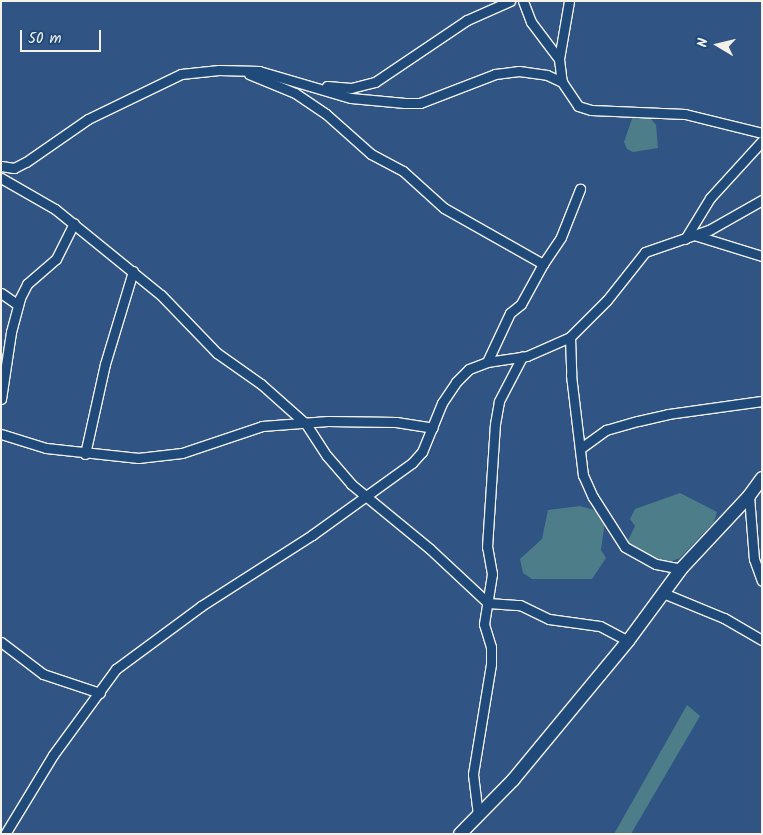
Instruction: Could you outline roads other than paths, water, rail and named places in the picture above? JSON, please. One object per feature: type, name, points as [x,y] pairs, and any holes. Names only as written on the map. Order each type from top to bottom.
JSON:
[{"type":"street","points":[[313,85],[351,88],[375,82],[467,20],[510,1]]},
{"type":"street","points":[[522,1],[531,22],[559,59]]},
{"type":"street","points":[[569,1],[559,59],[562,82],[578,106],[591,110],[686,114],[762,133]]},
{"type":"street","points":[[240,70],[295,93],[326,114],[371,154],[403,171],[444,208],[543,264]]},
{"type":"street","points":[[562,82],[547,75],[519,71],[496,74],[434,99],[405,103],[351,98],[313,85],[259,71],[240,70],[182,74],[88,119],[1,178],[74,223],[161,295],[217,353],[261,384],[306,424],[327,456],[367,497],[437,555],[488,603],[520,605],[549,619],[600,626],[628,641]]},
{"type":"street","points":[[685,239],[710,198],[762,141]]},
{"type":"street","points":[[1,166],[14,168]]},
{"type":"street","points":[[487,362],[510,313],[521,304],[543,264],[561,237],[580,190]]},
{"type":"street","points":[[5,834],[53,755],[116,669],[201,606],[367,497],[412,463],[422,452],[442,403],[456,382],[469,369],[487,362],[522,357],[545,350],[570,336],[607,300],[645,252],[694,236],[762,200]]},
{"type":"street","points":[[1,399],[10,332],[18,305],[27,284],[56,259],[74,223]]},
{"type":"street","points":[[694,236],[762,256]]},
{"type":"street","points":[[85,454],[105,364],[133,271]]},
{"type":"street","points":[[1,293],[18,305]]},
{"type":"street","points":[[570,336],[570,375],[583,475],[593,497],[625,547],[656,564],[681,569]]},
{"type":"street","points":[[478,815],[473,774],[491,664],[491,647],[484,624],[492,574],[487,547],[495,424],[499,402],[522,357]]},
{"type":"street","points":[[581,448],[606,430],[638,421],[668,414],[762,401]]},
{"type":"street","points":[[1,434],[46,448],[85,454],[138,458],[182,453],[253,427],[396,422],[433,428]]},
{"type":"street","points":[[460,834],[513,780],[628,641],[681,569],[749,496],[762,478]]},
{"type":"street","points":[[749,496],[754,560],[762,582]]},
{"type":"street","points":[[663,593],[724,618],[762,640]]},
{"type":"street","points":[[1,642],[43,674],[100,693]]}]
